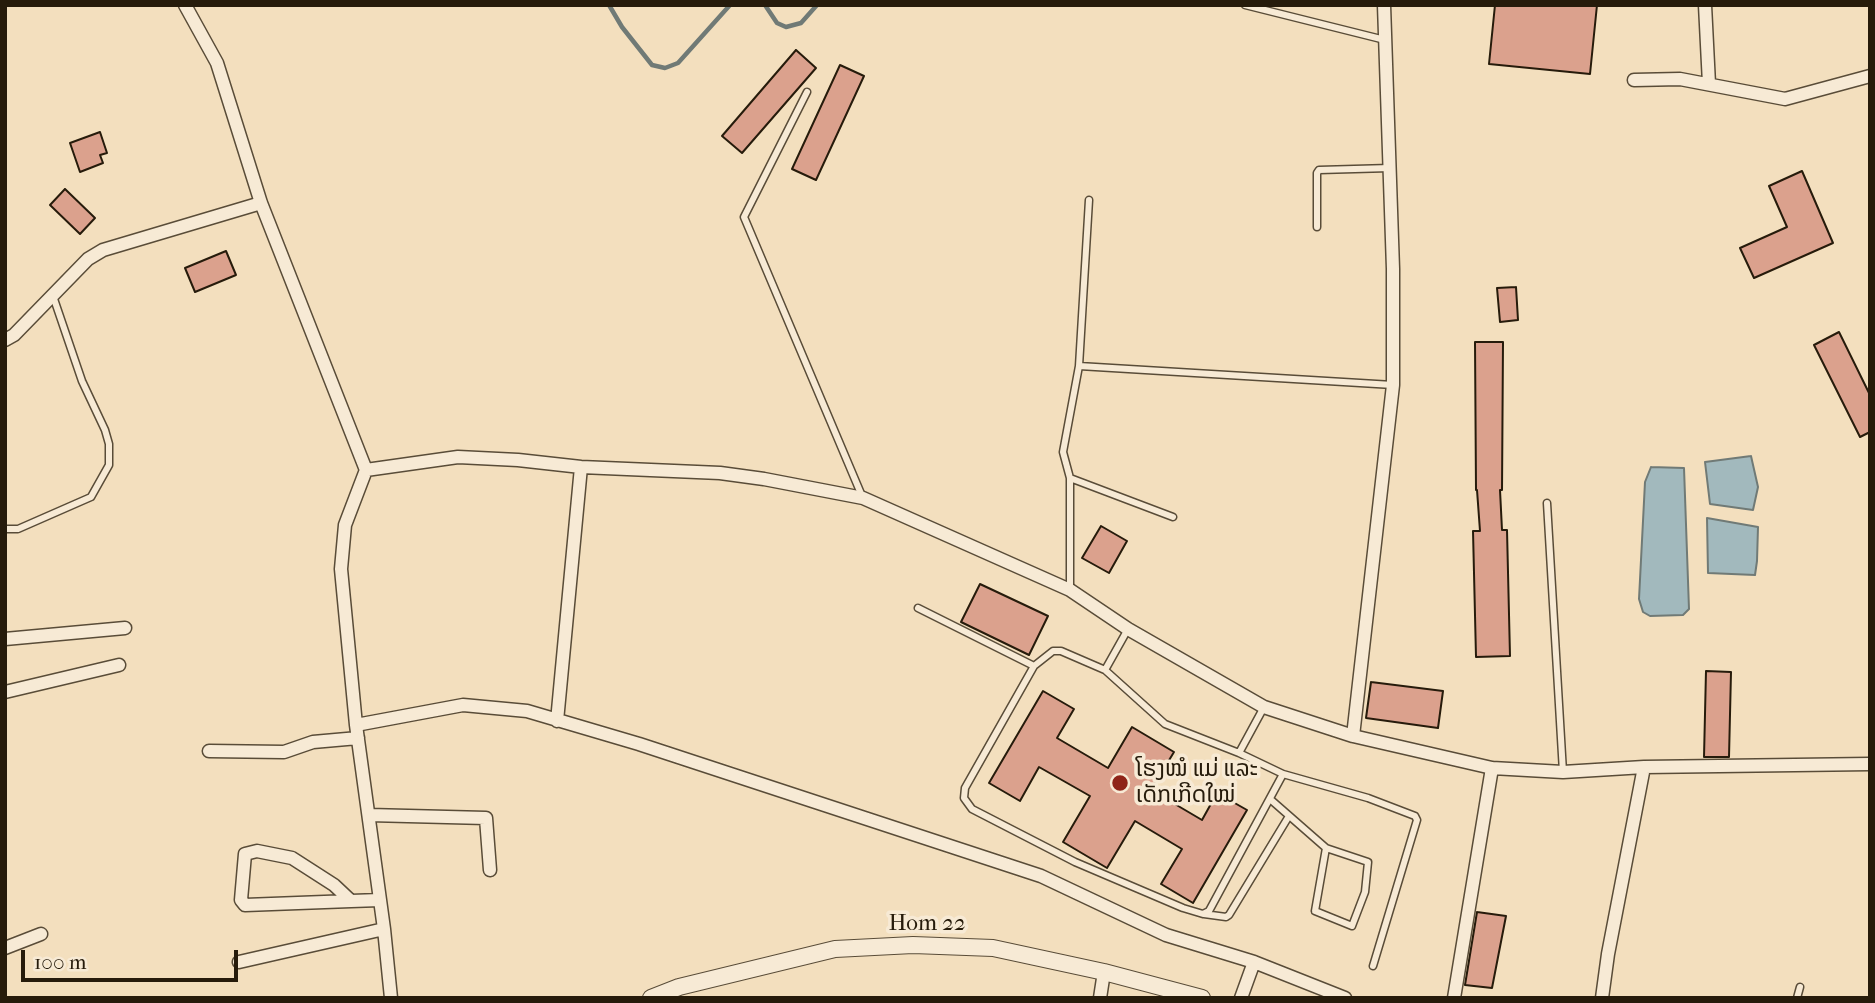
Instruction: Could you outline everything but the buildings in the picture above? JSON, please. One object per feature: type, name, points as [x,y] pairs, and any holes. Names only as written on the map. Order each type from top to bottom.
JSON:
[{"type":"street","points":[[185,5],[217,63],[261,204],[366,470],[345,525],[341,569],[356,725],[391,998]]},
{"type":"street","points":[[1353,736],[1393,385],[1393,269],[1384,5]]},
{"type":"street","points":[[1705,5],[1709,84]]},
{"type":"street","points":[[1634,80],[1680,79],[1786,99],[1870,76]]},
{"type":"street","points":[[5,340],[14,335],[88,259],[103,250],[261,204]]},
{"type":"street","points":[[366,470],[458,457],[518,460],[581,467],[720,473],[863,498],[1070,590],[1128,629],[1264,707],[1353,736],[1492,768],[1563,772],[1644,767],[1870,764]]},
{"type":"street","points":[[557,721],[581,467]]},
{"type":"street","points":[[5,639],[125,628]]},
{"type":"street","points":[[5,692],[119,665]]},
{"type":"street","points":[[356,725],[463,705],[527,711],[639,744],[1041,876],[1166,935],[1254,962],[1345,998]]},
{"type":"street","points":[[209,751],[284,752],[313,742],[358,738]]},
{"type":"street","points":[[1602,998],[1644,767]]},
{"type":"street","points":[[1454,998],[1492,768]]},
{"type":"street","points":[[369,815],[486,818],[490,870]]},
{"type":"street","points":[[351,901],[334,885],[292,858],[257,852],[245,854],[242,903],[351,901],[380,900]]},
{"type":"street","points":[[239,962],[384,929]]},
{"type":"street","points":[[5,948],[41,934]]},
{"type":"street","name":"Hom 22","points":[[652,998],[679,987],[835,949],[913,945],[993,948],[1104,972],[1202,998]]},
{"type":"street","points":[[1241,998],[1254,962]]},
{"type":"street","points":[[1100,998],[1104,972]]},
{"type":"lane","points":[[1245,5],[1385,40]]},
{"type":"lane","points":[[807,92],[744,217],[863,498]]},
{"type":"lane","points":[[1317,227],[1319,170],[1390,168]]},
{"type":"lane","points":[[1070,590],[1070,478],[1063,452],[1079,366],[1089,200]]},
{"type":"lane","points":[[5,529],[18,529],[91,497],[108,465],[109,444],[105,430],[82,382],[52,296]]},
{"type":"lane","points":[[1079,366],[1393,385]]},
{"type":"lane","points":[[1070,478],[1174,517]]},
{"type":"lane","points":[[1547,503],[1563,772]]},
{"type":"lane","points":[[918,608],[1034,666]]},
{"type":"lane","points":[[1105,670],[1128,629]]},
{"type":"lane","points":[[1289,816],[1226,917],[1183,908],[1075,862],[972,808],[964,798],[965,788],[1034,666],[1053,651],[1060,650],[1105,670],[1165,724],[1283,774],[1367,798],[1415,816],[1373,965]]},
{"type":"lane","points":[[1239,754],[1264,707]]},
{"type":"lane","points":[[1203,914],[1209,911],[1283,774]]},
{"type":"lane","points":[[1270,799],[1326,848],[1368,862],[1366,892],[1352,926],[1315,911],[1326,848]]},
{"type":"lane","points":[[1797,998],[1800,987]]},
{"type":"water","points":[[1751,456],[1758,487],[1753,510],[1710,504],[1705,462]]},
{"type":"water","points":[[1651,467],[1684,468],[1689,609],[1683,615],[1650,616],[1643,612],[1639,599],[1645,482]]},
{"type":"water","points":[[1707,518],[1758,527],[1755,575],[1708,573]]},
{"type":"waterway","points":[[609,5],[622,27],[652,65],[665,68],[678,63],[730,5]]},
{"type":"waterway","points":[[765,5],[777,23],[786,27],[801,23],[817,5]]},
{"type":"place","name":"ໂຮງໝໍ ແມ່ ແລະ ເດັກເກີດໃໝ່","points":[[1120,783]]}]
